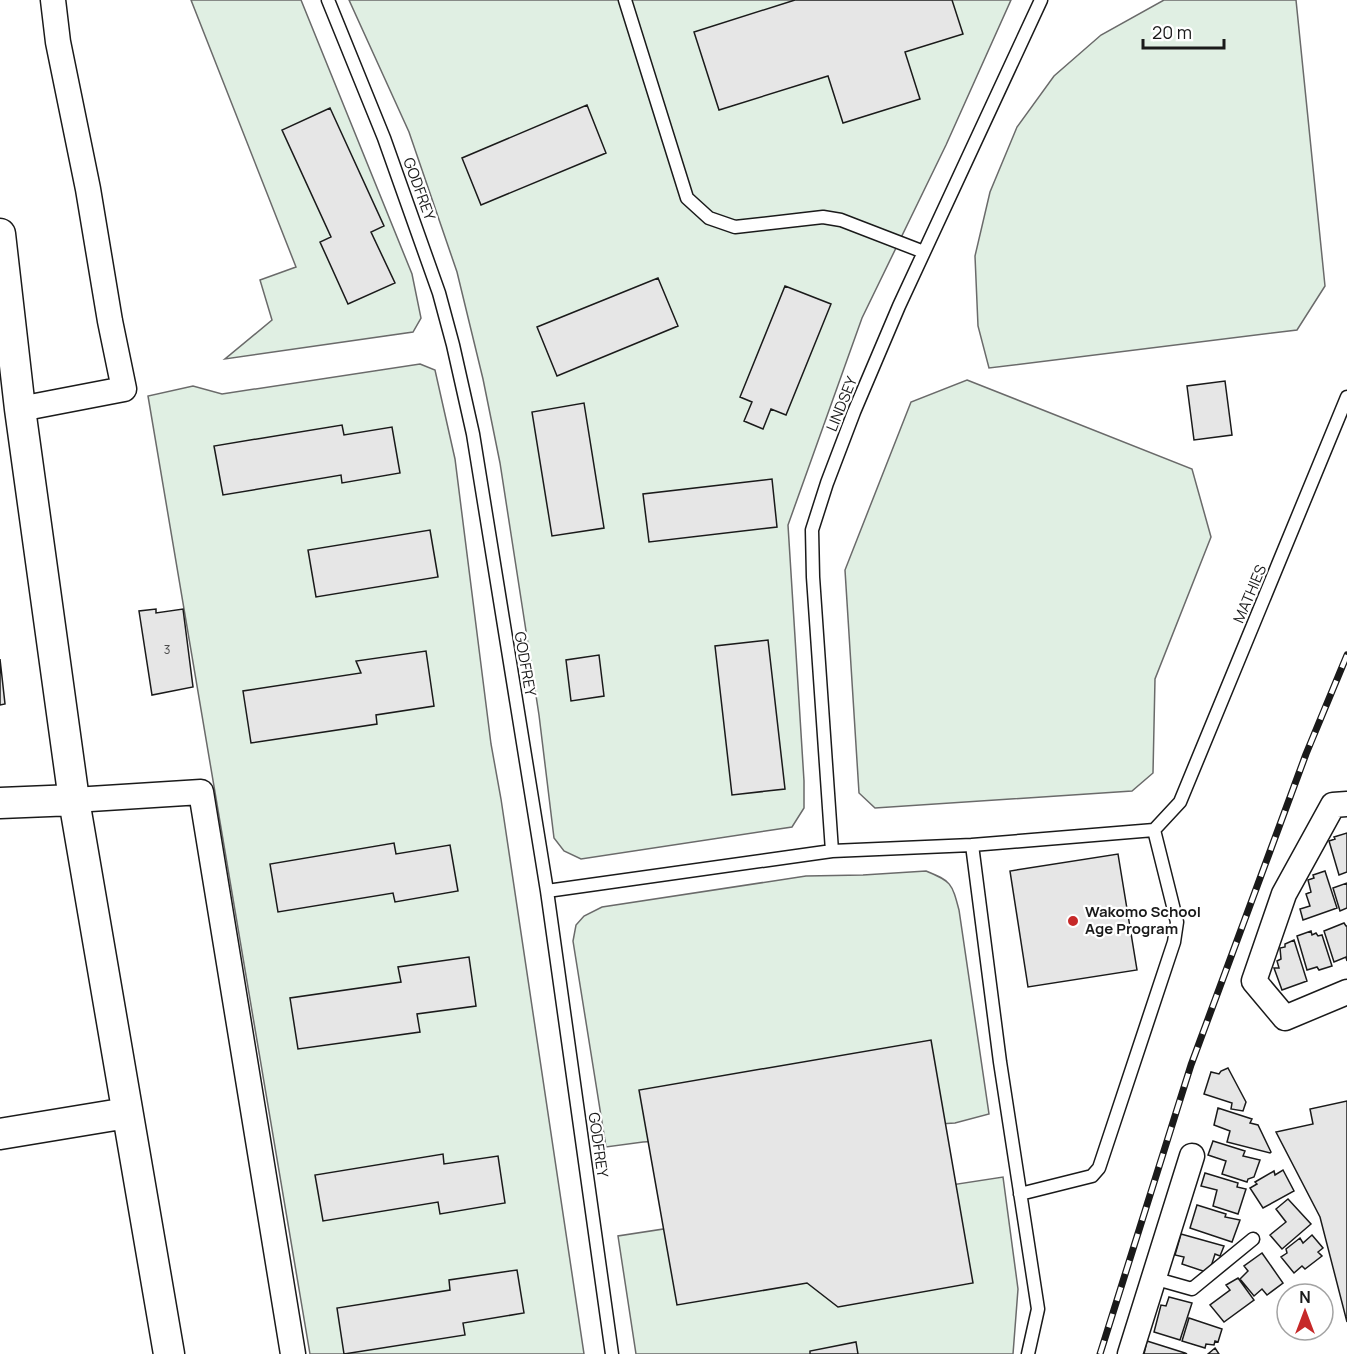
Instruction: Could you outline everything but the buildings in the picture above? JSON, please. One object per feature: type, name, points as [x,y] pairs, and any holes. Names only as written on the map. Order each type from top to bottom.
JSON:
[{"type":"street","points":[[20,409],[124,389],[88,189],[58,42],[53,0]]},
{"type":"street","points":[[0,234],[20,409],[74,800],[169,1354]]},
{"type":"street","points":[[0,803],[201,792],[293,1354]]},
{"type":"street","points":[[1347,804],[1334,805],[1284,894],[1254,981],[1285,1018],[1347,992]]},
{"type":"street","points":[[0,1134],[127,1113]]},
{"type":"street","points":[[1130,1354],[1192,1156]]},
{"type":"lane","name":"GODFREY","points":[[328,0],[384,138],[439,293],[472,434],[547,891],[612,1354]]},
{"type":"lane","points":[[624,0],[687,198],[709,218],[735,227],[823,217],[840,220],[924,252]]},
{"type":"lane","name":"LINDSEY","points":[[832,851],[813,577],[812,530],[826,483],[899,306],[1041,0]]},
{"type":"lane","name":"MATHIES","points":[[1154,830],[1180,802],[1347,397]]},
{"type":"lane","points":[[547,891],[832,851],[972,845],[1154,830],[1177,922],[1174,942],[1099,1168],[1092,1176],[1020,1194]]},
{"type":"lane","points":[[972,845],[1000,1062],[1038,1309],[1028,1354]]},
{"type":"lane","points":[[1153,1278],[1192,1290],[1253,1239]]},
{"type":"green space","points":[[191,0],[301,0],[412,274],[421,318],[413,332],[225,359],[272,320],[260,280],[296,267]]},
{"type":"green space","points":[[349,0],[1011,0],[946,145],[862,318],[788,525],[804,781],[804,808],[792,827],[581,859],[564,851],[554,838],[539,715],[500,463],[483,379],[457,272],[409,132]]},
{"type":"green space","points":[[1164,0],[1296,0],[1325,286],[1297,330],[989,368],[978,326],[975,256],[990,192],[1017,127],[1054,76],[1101,35]]},
{"type":"green space","points":[[420,364],[435,370],[455,459],[491,744],[584,1354],[310,1354],[148,396],[193,386],[222,394]]},
{"type":"green space","points":[[967,380],[1192,469],[1211,537],[1155,679],[1153,773],[1132,791],[875,808],[859,793],[845,570],[911,402]]},
{"type":"green space","points":[[926,871],[949,884],[959,910],[989,1114],[955,1123],[643,1142],[606,1147],[573,941],[576,925],[584,916],[602,907],[806,876]]},
{"type":"green space","points":[[1003,1177],[1018,1289],[1013,1354],[636,1354],[618,1236]]},
{"type":"railway","points":[[1100,1354],[1191,1065],[1306,754],[1347,655]]},
{"type":"place","name":"Wakomo School Age Program","points":[[1073,921]]}]
